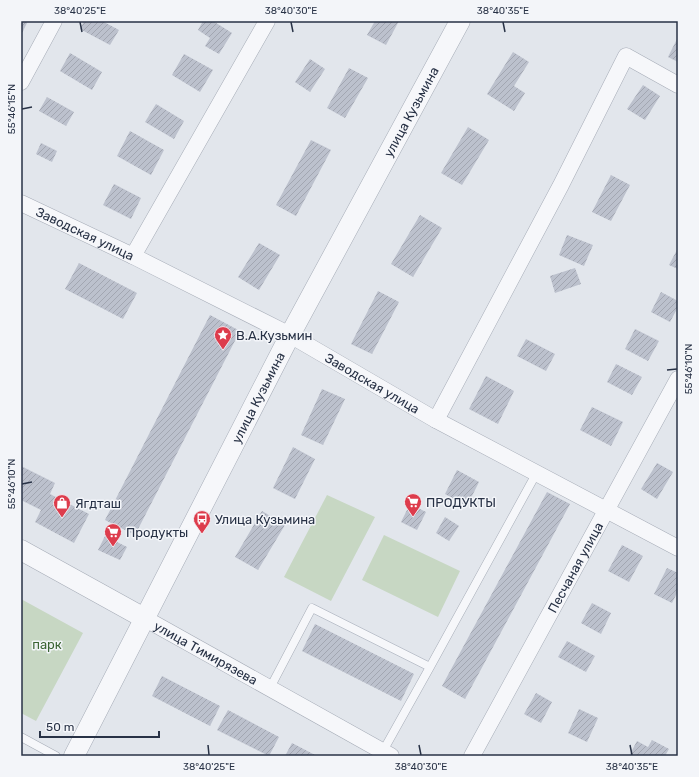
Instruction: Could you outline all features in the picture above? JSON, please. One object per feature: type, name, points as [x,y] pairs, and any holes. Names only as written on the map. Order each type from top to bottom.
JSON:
[{"type":"street","points":[[21,82],[54,21]]},
{"type":"street","points":[[133,256],[267,21]]},
{"type":"street","name":"улица Кузьмина","points":[[74,756],[290,335],[460,21]]},
{"type":"street","points":[[436,420],[561,185],[626,56],[678,85]]},
{"type":"street","name":"Заводская улица","points":[[21,203],[133,256],[290,335],[436,420],[678,548]]},
{"type":"street","name":"Песчаная улица","points":[[472,756],[678,380]]},
{"type":"street","name":"улица Тимирязева","points":[[21,550],[387,754]]},
{"type":"lane","points":[[387,754],[430,667],[536,474]]},
{"type":"lane","points":[[270,688],[312,608],[430,667]]},
{"type":"lane","points":[[21,737],[56,756]]},
{"type":"green space","points":[[327,495],[375,517],[331,601],[284,577]]},
{"type":"green space","points":[[384,535],[460,571],[438,617],[362,580]]},
{"type":"green space","name":"парк","points":[[21,599],[83,633],[36,721],[21,713]]},
{"type":"building","points":[[21,21],[28,21],[21,35]]},
{"type":"building","points":[[84,21],[102,21],[119,30],[110,45],[80,29]]},
{"type":"building","points":[[203,21],[213,21],[232,33],[219,54],[205,46],[210,38],[198,30]]},
{"type":"building","points":[[375,21],[399,21],[386,45],[367,35]]},
{"type":"building","points":[[678,37],[678,62],[668,57]]},
{"type":"building","points":[[513,52],[529,62],[514,86],[525,93],[514,111],[487,94]]},
{"type":"building","points":[[70,53],[102,72],[92,90],[60,71]]},
{"type":"building","points":[[184,54],[213,70],[200,92],[172,75]]},
{"type":"building","points":[[310,59],[325,69],[310,92],[295,82]]},
{"type":"building","points":[[349,68],[368,78],[345,118],[327,108]]},
{"type":"building","points":[[643,85],[660,96],[645,120],[627,109]]},
{"type":"building","points":[[47,97],[74,112],[66,126],[39,111]]},
{"type":"building","points":[[156,104],[184,121],[174,139],[145,122]]},
{"type":"building","points":[[468,127],[489,140],[462,185],[441,173]]},
{"type":"building","points":[[130,131],[164,150],[151,175],[117,156]]},
{"type":"building","points":[[311,140],[331,150],[296,216],[276,205]]},
{"type":"building","points":[[41,143],[57,151],[52,162],[36,154]]},
{"type":"building","points":[[611,175],[630,185],[611,221],[592,212]]},
{"type":"building","points":[[114,184],[141,198],[131,219],[103,205]]},
{"type":"building","points":[[420,215],[442,228],[413,277],[391,264]]},
{"type":"building","points":[[567,235],[593,245],[584,266],[559,255]]},
{"type":"building","points":[[259,243],[280,255],[259,290],[238,277]]},
{"type":"building","points":[[678,248],[678,269],[669,265]]},
{"type":"building","points":[[79,263],[137,293],[123,319],[65,289]]},
{"type":"building","points":[[575,268],[581,284],[555,293],[550,276]]},
{"type":"building","points":[[378,291],[399,302],[372,354],[351,344]]},
{"type":"building","points":[[661,292],[678,301],[678,307],[670,322],[651,312]]},
{"type":"building","points":[[210,315],[240,331],[135,535],[105,520]]},
{"type":"building","points":[[635,329],[659,341],[648,361],[625,349]]},
{"type":"building","points":[[526,339],[555,354],[546,371],[517,356]]},
{"type":"building","points":[[616,364],[642,377],[632,395],[607,382]]},
{"type":"building","points":[[486,376],[514,391],[498,424],[469,409]]},
{"type":"building","points":[[322,389],[345,399],[323,445],[301,435]]},
{"type":"building","points":[[592,407],[623,422],[611,446],[580,430]]},
{"type":"building","points":[[293,447],[315,459],[295,499],[273,488]]},
{"type":"building","points":[[657,463],[673,472],[657,499],[641,489]]},
{"type":"building","points":[[21,466],[55,483],[50,494],[89,514],[74,543],[35,522],[41,510],[21,500]]},
{"type":"building","points":[[457,470],[479,482],[467,506],[445,494]]},
{"type":"building","points":[[547,492],[570,504],[465,699],[442,686]]},
{"type":"building","points":[[410,504],[426,512],[417,530],[401,522]]},
{"type":"building","points":[[262,511],[285,525],[258,570],[235,557]]},
{"type":"building","points":[[445,517],[459,526],[449,541],[436,533]]},
{"type":"building","points":[[105,536],[127,547],[120,560],[98,550]]},
{"type":"building","points":[[622,545],[643,556],[629,582],[608,571]]},
{"type":"building","points":[[667,568],[678,573],[678,591],[672,603],[654,594]]},
{"type":"building","points":[[592,603],[611,613],[601,634],[581,623]]},
{"type":"building","points":[[315,624],[414,674],[401,701],[302,651]]},
{"type":"building","points":[[567,641],[595,656],[586,672],[558,657]]},
{"type":"building","points":[[162,676],[220,706],[210,726],[152,696]]},
{"type":"building","points":[[536,693],[552,702],[541,723],[524,714]]},
{"type":"building","points":[[579,709],[598,718],[587,742],[568,733]]},
{"type":"building","points":[[228,710],[279,737],[269,756],[217,730]]},
{"type":"building","points":[[652,740],[669,749],[665,756],[629,756],[637,741],[648,747]]},
{"type":"building","points":[[292,743],[317,756],[285,756]]},
{"type":"place","name":"В.А.Кузьмин","points":[[223,350]]},
{"type":"place","name":"ПРОДУКТЫ","points":[[413,517]]},
{"type":"place","name":"Ягдташ","points":[[62,518]]},
{"type":"place","name":"Улица Кузьмина","points":[[202,534]]},
{"type":"place","name":"Продукты","points":[[113,547]]}]
